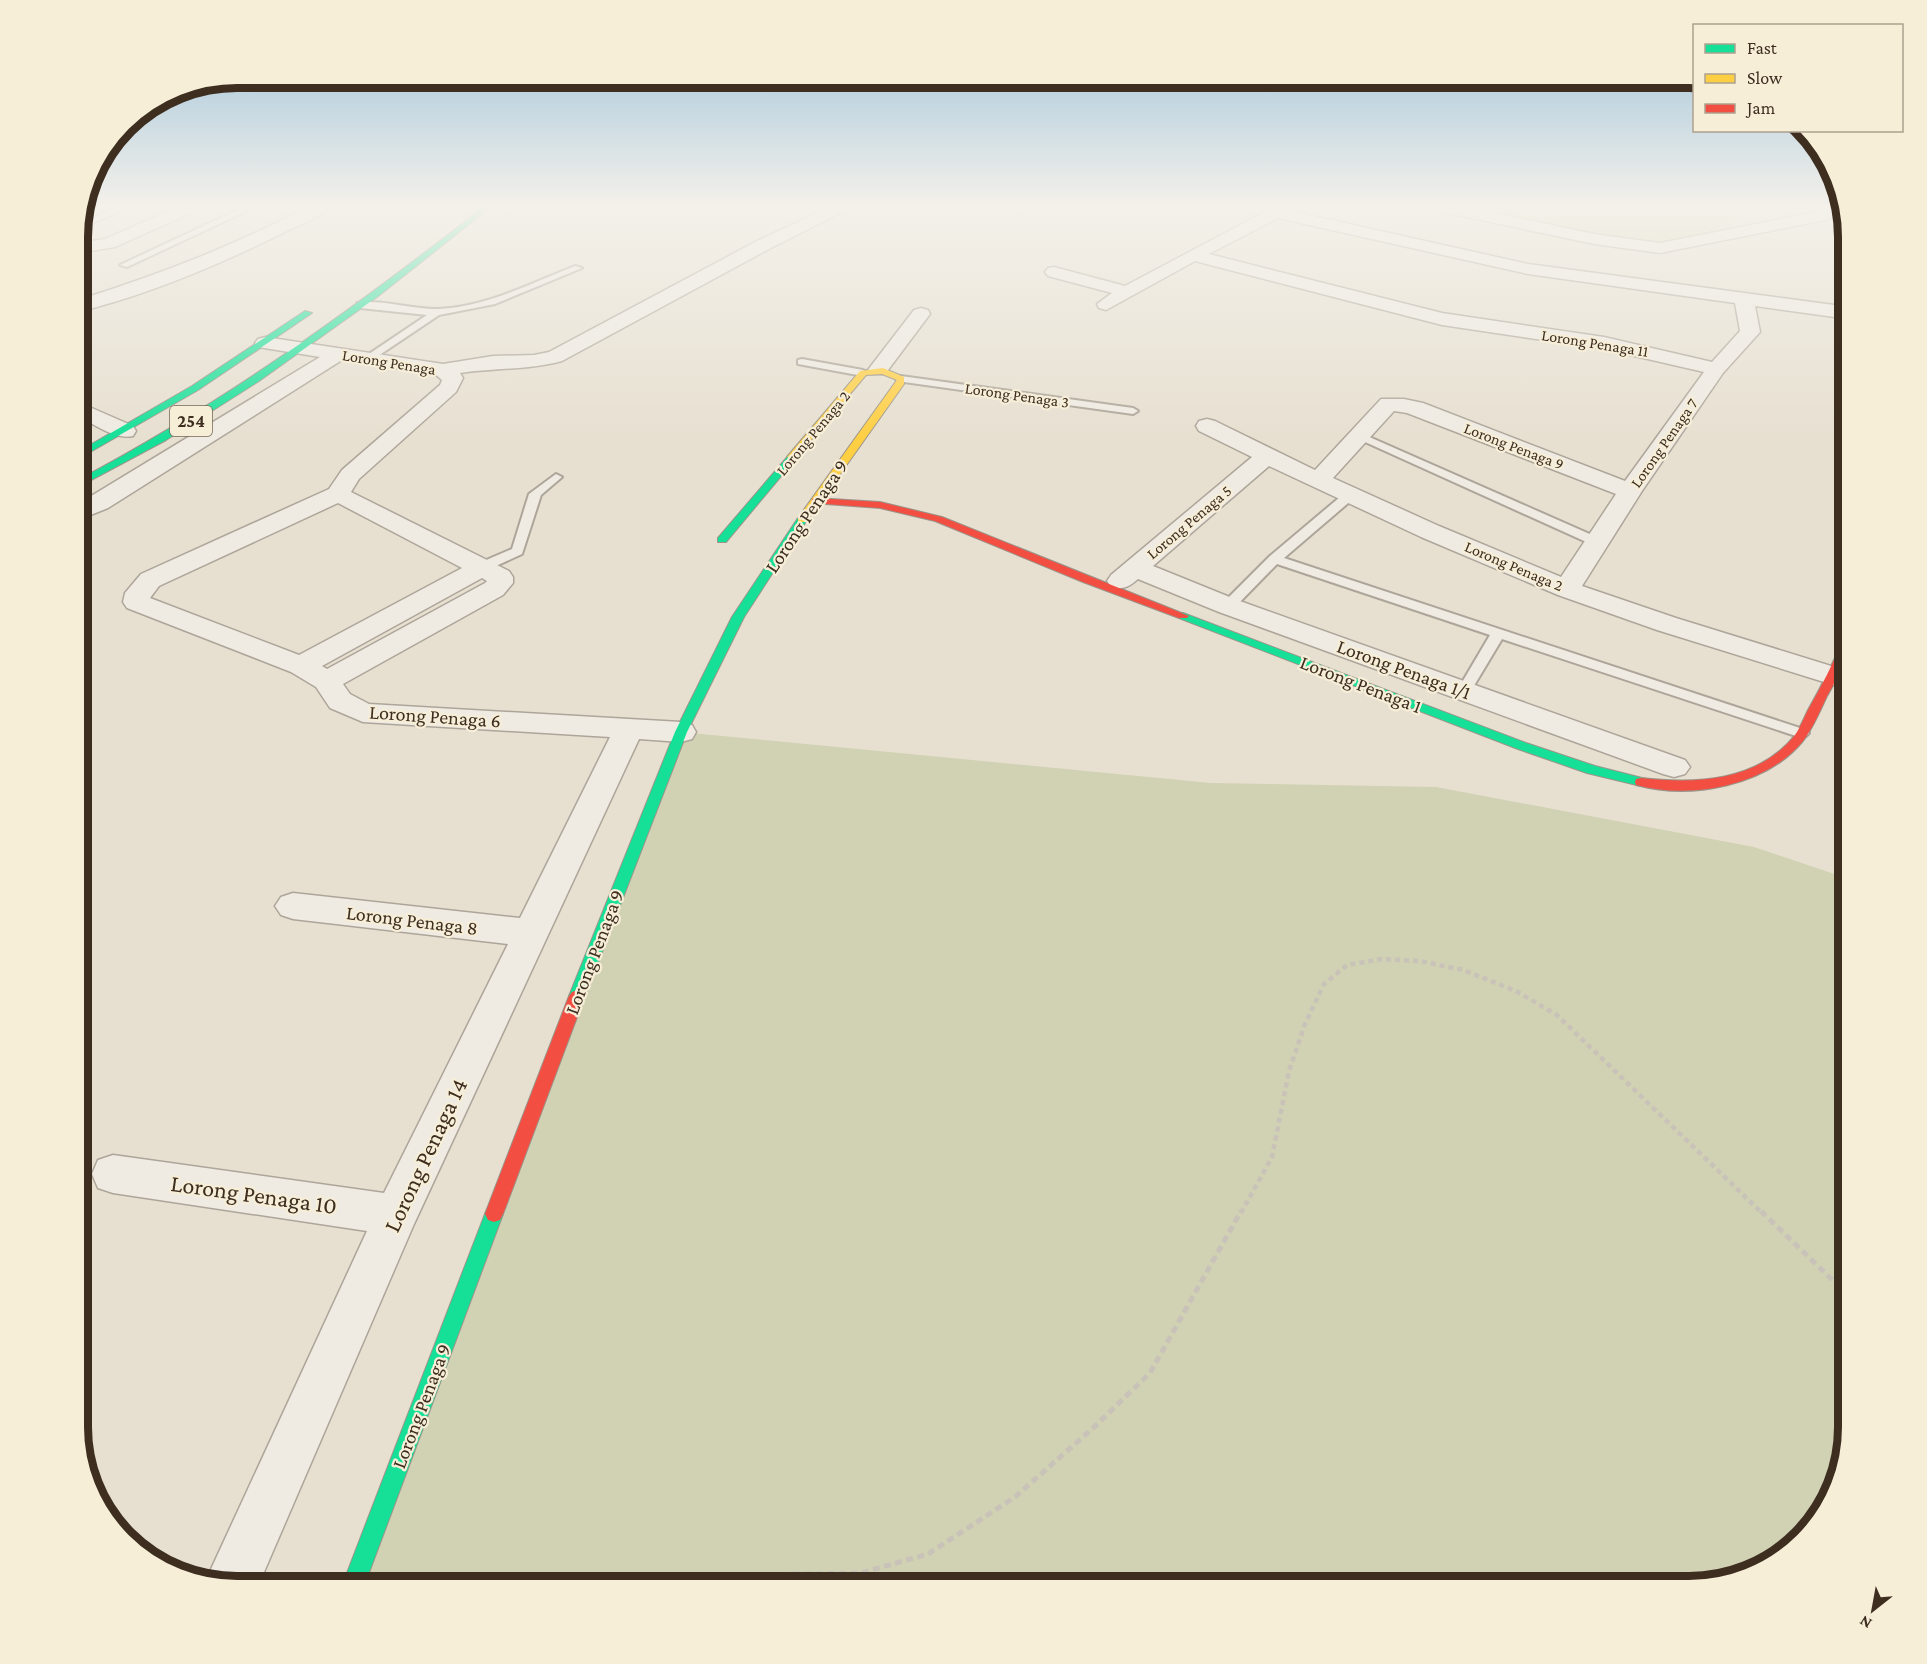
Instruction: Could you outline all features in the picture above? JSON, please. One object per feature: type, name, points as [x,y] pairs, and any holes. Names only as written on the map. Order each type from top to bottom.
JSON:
[{"type":"street","points":[[89,302],[145,284]]},
{"type":"street","name":"254","points":[[89,478],[173,432],[256,379],[388,284]]},
{"type":"street","points":[[442,370],[493,362],[534,361],[555,357],[691,284]]},
{"type":"street","points":[[1097,284],[1128,292]]},
{"type":"street","points":[[1106,304],[1143,284]]},
{"type":"street","name":"Lorong Penaga 11","points":[[1304,284],[1442,319],[1604,343],[1716,369]]},
{"type":"street","points":[[1637,284],[1838,311]]},
{"type":"street","name":"Lorong Penaga 7","points":[[1567,589],[1630,491],[1716,369],[1750,332],[1749,318],[1743,298]]},
{"type":"street","name":"254","points":[[89,450],[125,431],[324,303]]},
{"type":"street","points":[[901,379],[871,372],[921,314]]},
{"type":"street","name":"Lorong Penaga","points":[[265,343],[442,370],[453,378],[449,388],[350,476],[338,494]]},
{"type":"street","points":[[89,508],[338,354]]},
{"type":"street","name":"Lorong Penaga 2","points":[[722,540],[871,372]]},
{"type":"street","name":"Lorong Penaga 9","points":[[356,1576],[611,907],[681,732],[738,617],[814,501],[901,379]]},
{"type":"street","name":"Lorong Penaga 9","points":[[1358,435],[1389,405],[1397,404],[1415,408],[1630,491]]},
{"type":"street","points":[[89,416],[125,431]]},
{"type":"street","name":"Lorong Penaga 2","points":[[1207,426],[1350,495],[1567,589],[1652,619],[1834,676]]},
{"type":"street","points":[[1318,480],[1358,435]]},
{"type":"street","name":"Lorong Penaga 5","points":[[1112,589],[1267,456]]},
{"type":"street","points":[[327,681],[494,589],[500,583],[500,577],[482,567],[338,494]]},
{"type":"street","name":"Lorong Penaga 6","points":[[338,494],[150,580],[138,593],[136,602],[301,666],[327,681],[340,701],[363,712],[681,732]]},
{"type":"street","name":"Lorong Penaga 1","points":[[814,501],[837,498],[867,500],[915,510],[965,527],[1112,589],[1522,746],[1584,768],[1651,784],[1709,787],[1731,782],[1766,765],[1797,740],[1838,666]]},
{"type":"street","points":[[301,666],[482,567]]},
{"type":"street","name":"Lorong Penaga 1/1","points":[[1134,568],[1228,606],[1674,767]]},
{"type":"street","name":"Lorong Penaga 14","points":[[235,1576],[396,1215],[629,729]]},
{"type":"street","name":"Lorong Penaga 8","points":[[293,906],[531,933]]},
{"type":"street","name":"Lorong Penaga 10","points":[[113,1174],[396,1215]]},
{"type":"lane","points":[[360,305],[437,312],[484,304],[537,284]]},
{"type":"lane","points":[[368,358],[437,312]]},
{"type":"lane","name":"Lorong Penaga 2","points":[[802,362],[871,372]]},
{"type":"lane","name":"Lorong Penaga 3","points":[[901,379],[1133,411]]},
{"type":"lane","points":[[1358,435],[1597,542]]},
{"type":"lane","points":[[482,567],[518,551],[535,494],[556,477]]},
{"type":"lane","points":[[1228,606],[1275,559],[1350,495]]},
{"type":"lane","points":[[1275,559],[1801,733]]},
{"type":"lane","points":[[1464,691],[1498,633]]},
{"type":"path","points":[[747,1575],[861,1573],[928,1554],[1015,1497],[1093,1428],[1150,1373],[1272,1157],[1289,1071],[1305,1024],[1324,984],[1347,965],[1382,959],[1420,961],[1452,968],[1516,991],[1557,1015],[1838,1285]]},
{"type":"green space","points":[[681,732],[1211,783],[1436,787],[1754,847],[1838,875],[1838,1437],[1836,1456],[1819,1501],[1802,1525],[1788,1539],[1756,1560],[1719,1573],[1690,1576],[357,1576]]},
{"type":"traffic: fast","points":[[89,478],[215,406],[296,352],[389,284]]},
{"type":"traffic: fast","points":[[89,450],[195,388],[308,313]]},
{"type":"traffic: fast","points":[[722,540],[792,457]]},
{"type":"traffic: fast","points":[[577,996],[681,732],[738,617],[802,520]]},
{"type":"traffic: fast","points":[[1183,616],[1522,746],[1592,770],[1641,782]]},
{"type":"traffic: fast","points":[[357,1576],[494,1214]]},
{"type":"traffic: slow","points":[[792,457],[863,373],[883,371],[901,379],[900,384],[802,520]]},
{"type":"traffic: jam","points":[[815,501],[849,501],[880,505],[939,519],[1087,580],[1183,616]]},
{"type":"traffic: jam","points":[[1641,782],[1683,786],[1705,784],[1726,781],[1765,766],[1798,739],[1838,663]]},
{"type":"traffic: jam","points":[[494,1214],[577,996]]}]
